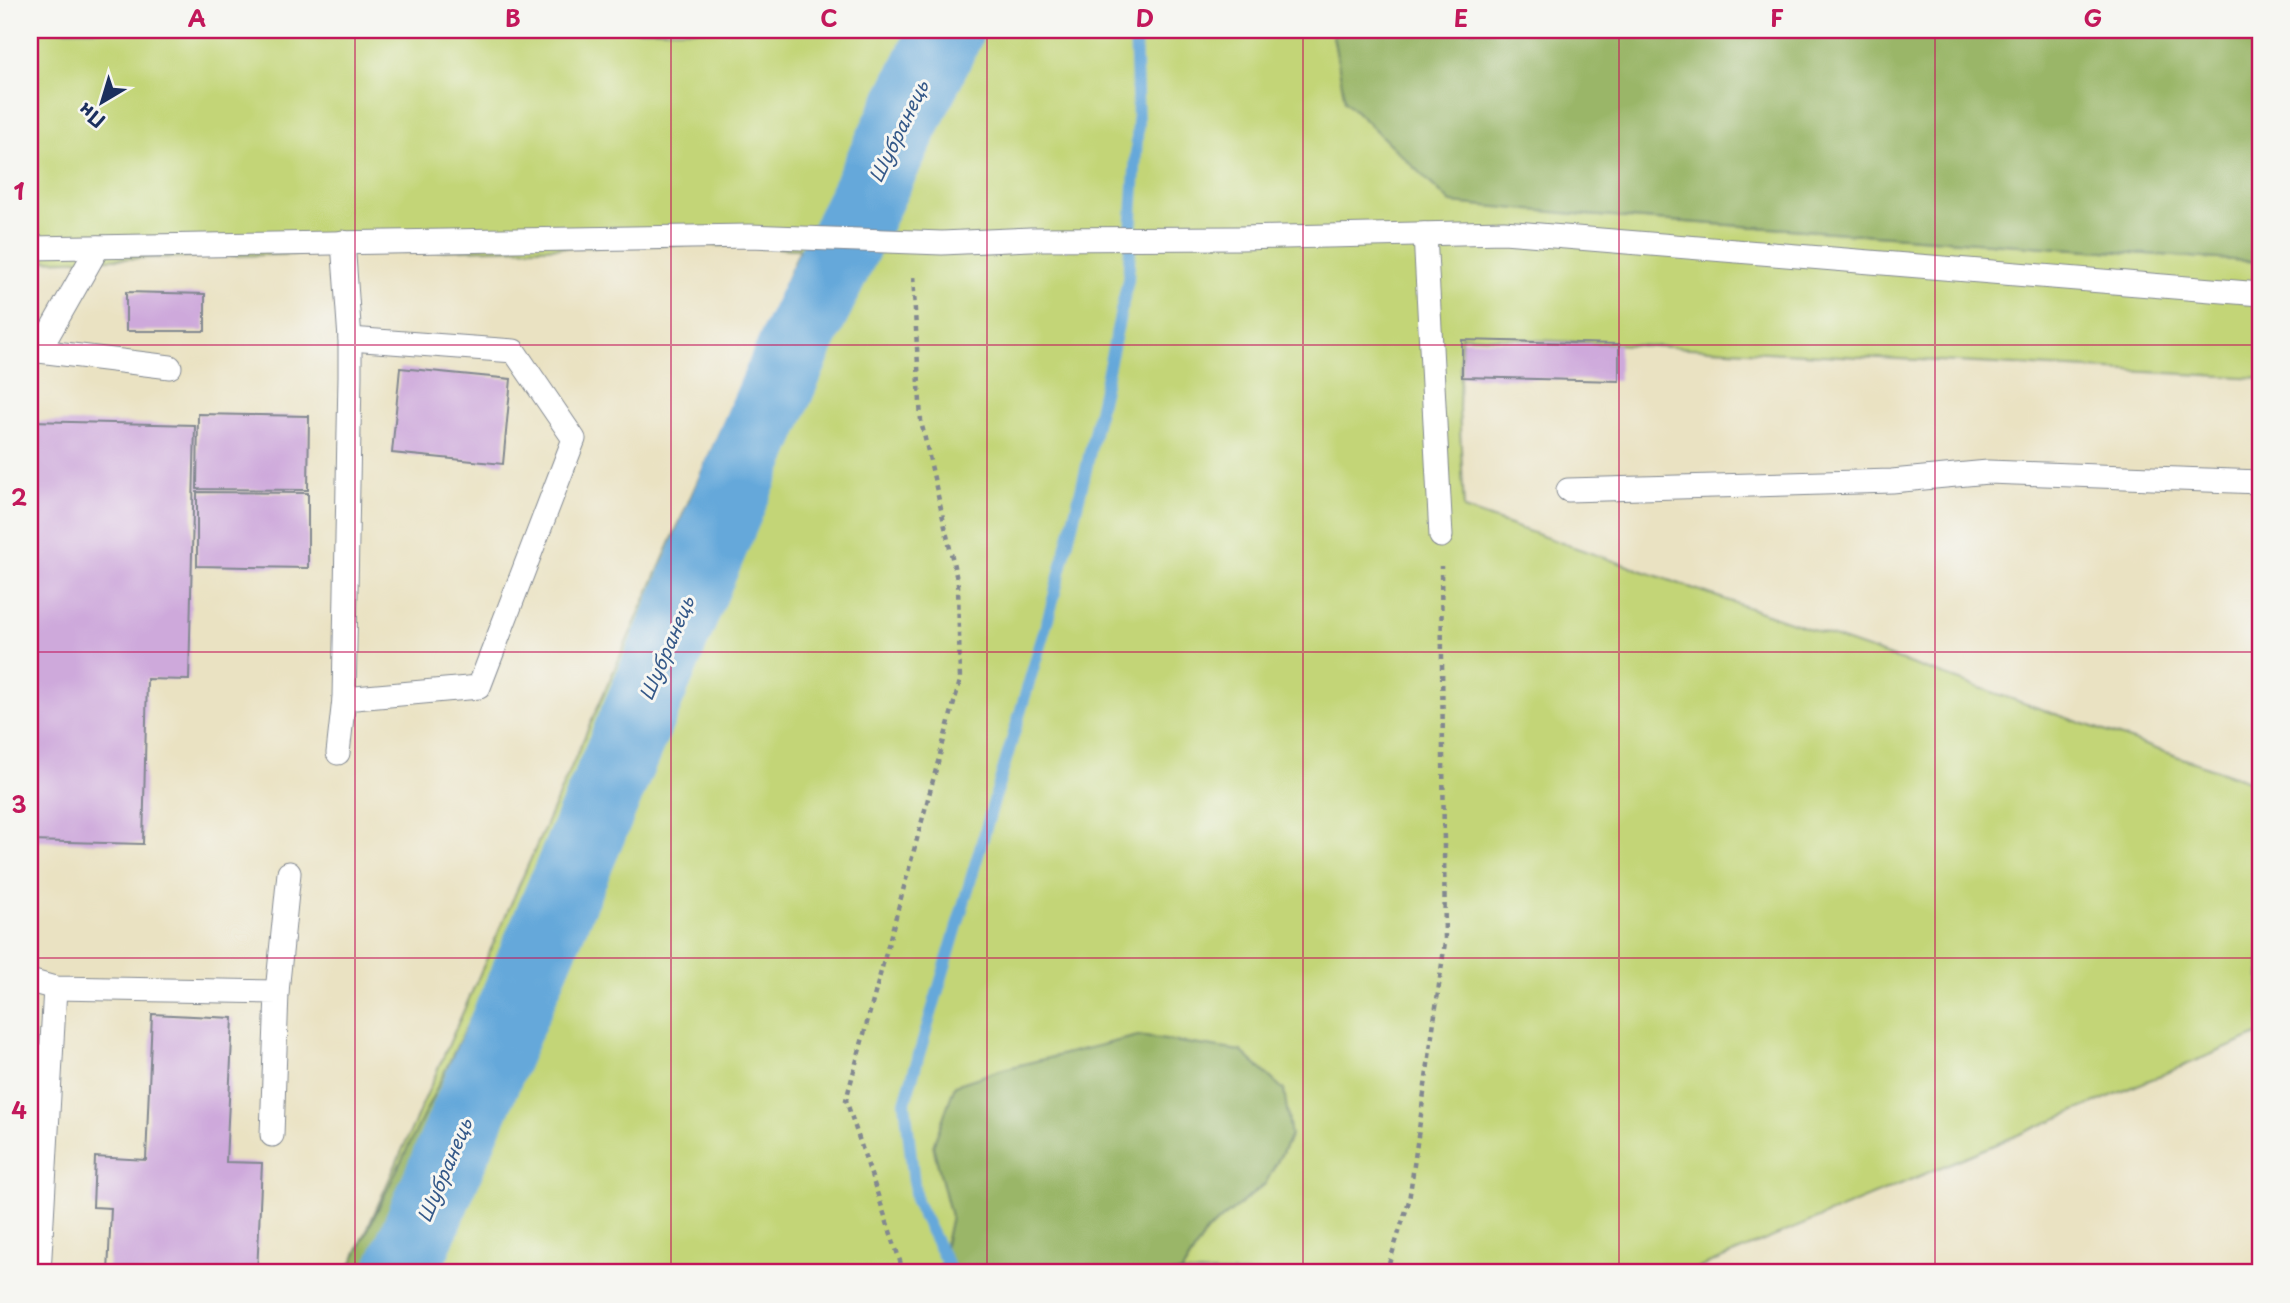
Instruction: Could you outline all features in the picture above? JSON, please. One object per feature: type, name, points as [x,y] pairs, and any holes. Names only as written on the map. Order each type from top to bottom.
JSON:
[{"type":"lane","points":[[30,248],[749,236],[942,243],[1031,239],[1504,232],[2260,294]]},
{"type":"lane","points":[[1425,234],[1441,536]]},
{"type":"lane","points":[[338,752],[344,699],[350,338],[343,243]]},
{"type":"lane","points":[[98,247],[34,352],[170,367]]},
{"type":"lane","points":[[344,699],[479,687],[574,439],[514,351],[350,338]]},
{"type":"lane","points":[[1569,490],[1892,481],[1988,472],[2260,482]]},
{"type":"lane","points":[[272,1135],[277,992],[289,873]]},
{"type":"lane","points":[[30,981],[55,988],[277,992]]},
{"type":"lane","points":[[39,1273],[55,988]]},
{"type":"path","points":[[904,1273],[846,1100],[960,681],[958,584],[921,421],[911,242]]},
{"type":"path","points":[[1386,1273],[1409,1201],[1445,942],[1441,536]]},
{"type":"green space","points":[[30,30],[1332,30],[1346,101],[1585,215],[2260,262],[2260,378],[1461,336],[1459,408],[1464,509],[2260,785],[2260,1034],[1687,1273],[1181,1273],[1207,1231],[1265,1184],[1291,1136],[933,1146],[951,1216],[939,1273],[383,1273],[351,1266],[800,249],[688,244],[30,261]]},
{"type":"green space","points":[[1332,30],[2260,30],[2260,262],[1585,215],[1451,203],[1345,101]]},
{"type":"green space","points":[[824,254],[848,259],[412,1273],[347,1273],[550,854]]},
{"type":"green space","points":[[1138,1036],[1241,1051],[1284,1090],[1291,1136],[1265,1184],[1207,1231],[1181,1273],[939,1273],[951,1216],[933,1146],[955,1085],[1003,1069]]},
{"type":"building","points":[[126,292],[205,294],[205,331],[126,331]]},
{"type":"building","points":[[1462,340],[1619,344],[1619,381],[1462,377]]},
{"type":"building","points":[[400,368],[511,379],[503,464],[392,453]]},
{"type":"building","points":[[198,414],[309,416],[308,490],[197,489]]},
{"type":"building","points":[[30,421],[195,425],[189,680],[147,679],[143,844],[30,841]]},
{"type":"building","points":[[197,492],[308,493],[308,568],[197,566]]},
{"type":"building","points":[[152,1014],[233,1018],[226,1162],[262,1163],[257,1273],[108,1273],[111,1208],[93,1207],[95,1157],[146,1160]]},
{"type":"waterway","name":"Шубранець","points":[[401,1273],[799,337],[947,30]]},
{"type":"waterway","points":[[952,1273],[916,1202],[905,1102],[1051,608],[1085,474],[1128,280],[1138,122],[1135,30]]}]
